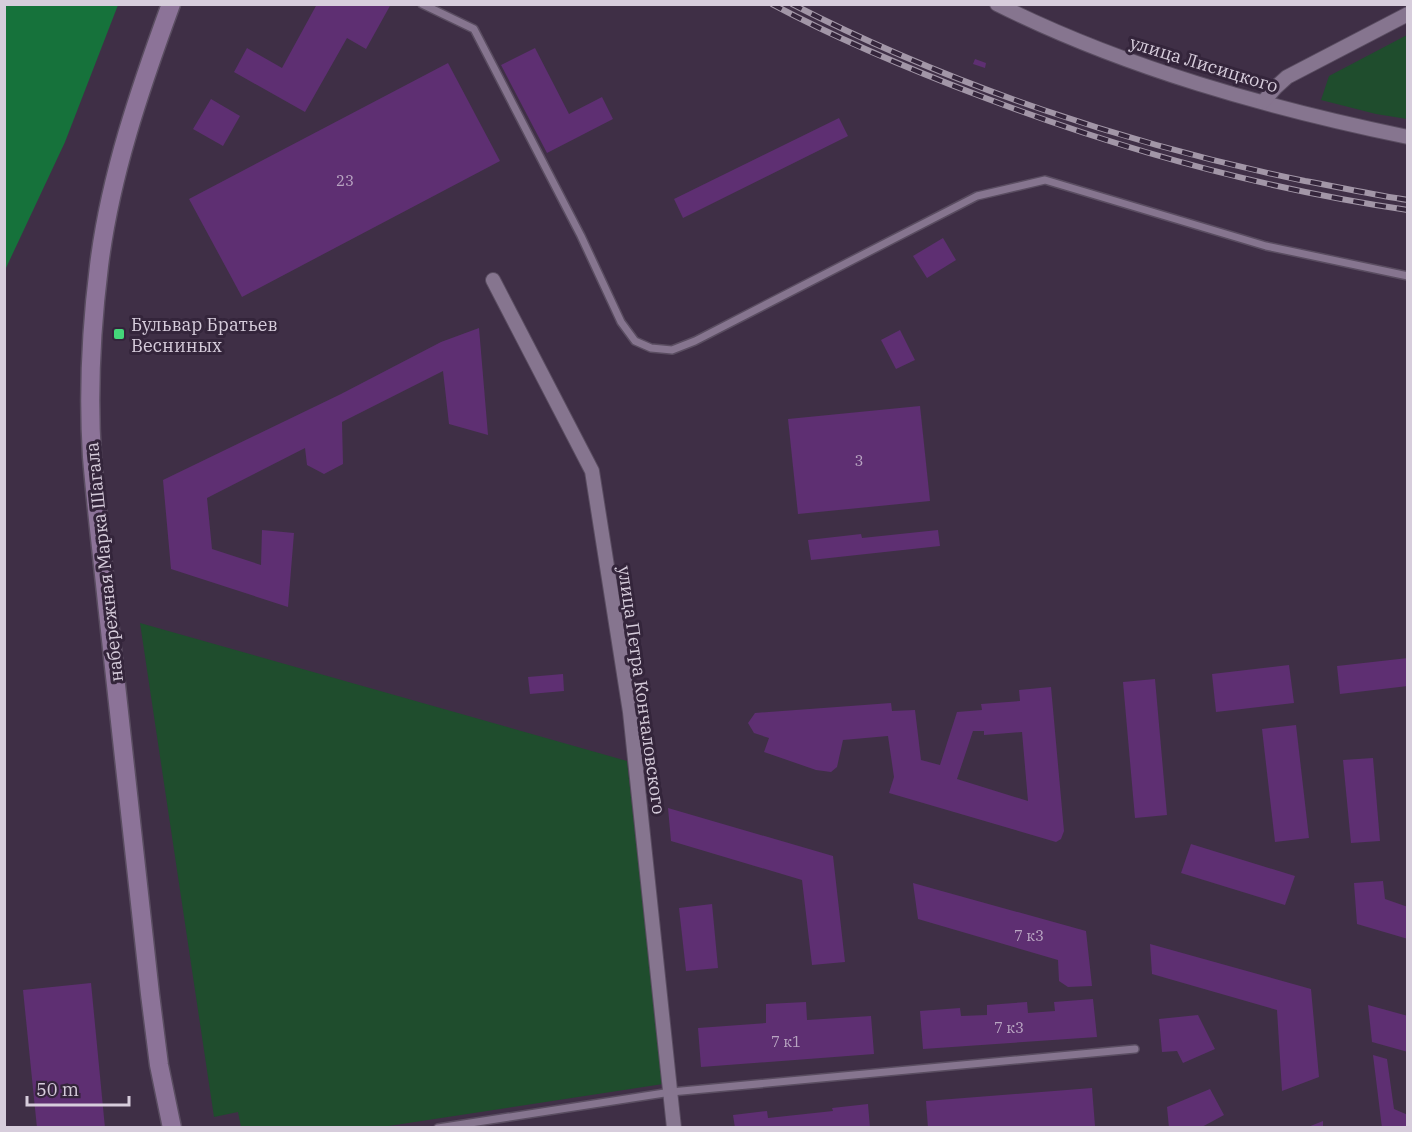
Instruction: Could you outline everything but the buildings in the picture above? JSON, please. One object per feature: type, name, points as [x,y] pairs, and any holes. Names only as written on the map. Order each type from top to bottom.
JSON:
[{"type":"main road","name":"набережная Марка Шагала","points":[[171,4],[130,125],[109,205],[94,307],[90,393],[95,490],[150,994],[159,1065],[172,1128]]},
{"type":"street","name":"улица Лисицкого","points":[[997,4],[1029,20],[1122,58],[1330,121],[1407,137]]},
{"type":"street","points":[[1263,102],[1287,77],[1407,14]]},
{"type":"street","name":"улица Петра Кончаловского","points":[[493,280],[592,471],[630,712],[674,1128]]},
{"type":"lane","points":[[422,4],[474,29],[581,236],[621,322],[635,341],[651,348],[672,350],[695,341],[977,196],[1045,180],[1266,246],[1407,276]]},
{"type":"lane","points":[[438,1128],[671,1092],[1135,1049]]},
{"type":"shaded area","points":[[5,4],[118,5],[65,142],[5,270]]},
{"type":"shaded area","points":[[1407,35],[1407,119],[1376,114],[1321,100],[1329,76]]},
{"type":"shaded area","points":[[140,623],[627,761],[663,1084],[382,1127],[241,1127],[238,1112],[214,1117]]},
{"type":"railway","points":[[772,4],[824,31],[905,66],[988,99],[1090,135],[1247,179],[1408,210]]},
{"type":"railway","points":[[792,4],[853,34],[978,87],[1108,131],[1239,166],[1408,200]]},
{"type":"place","name":"Бульвар Братьев Весниных","points":[[119,334]]}]
